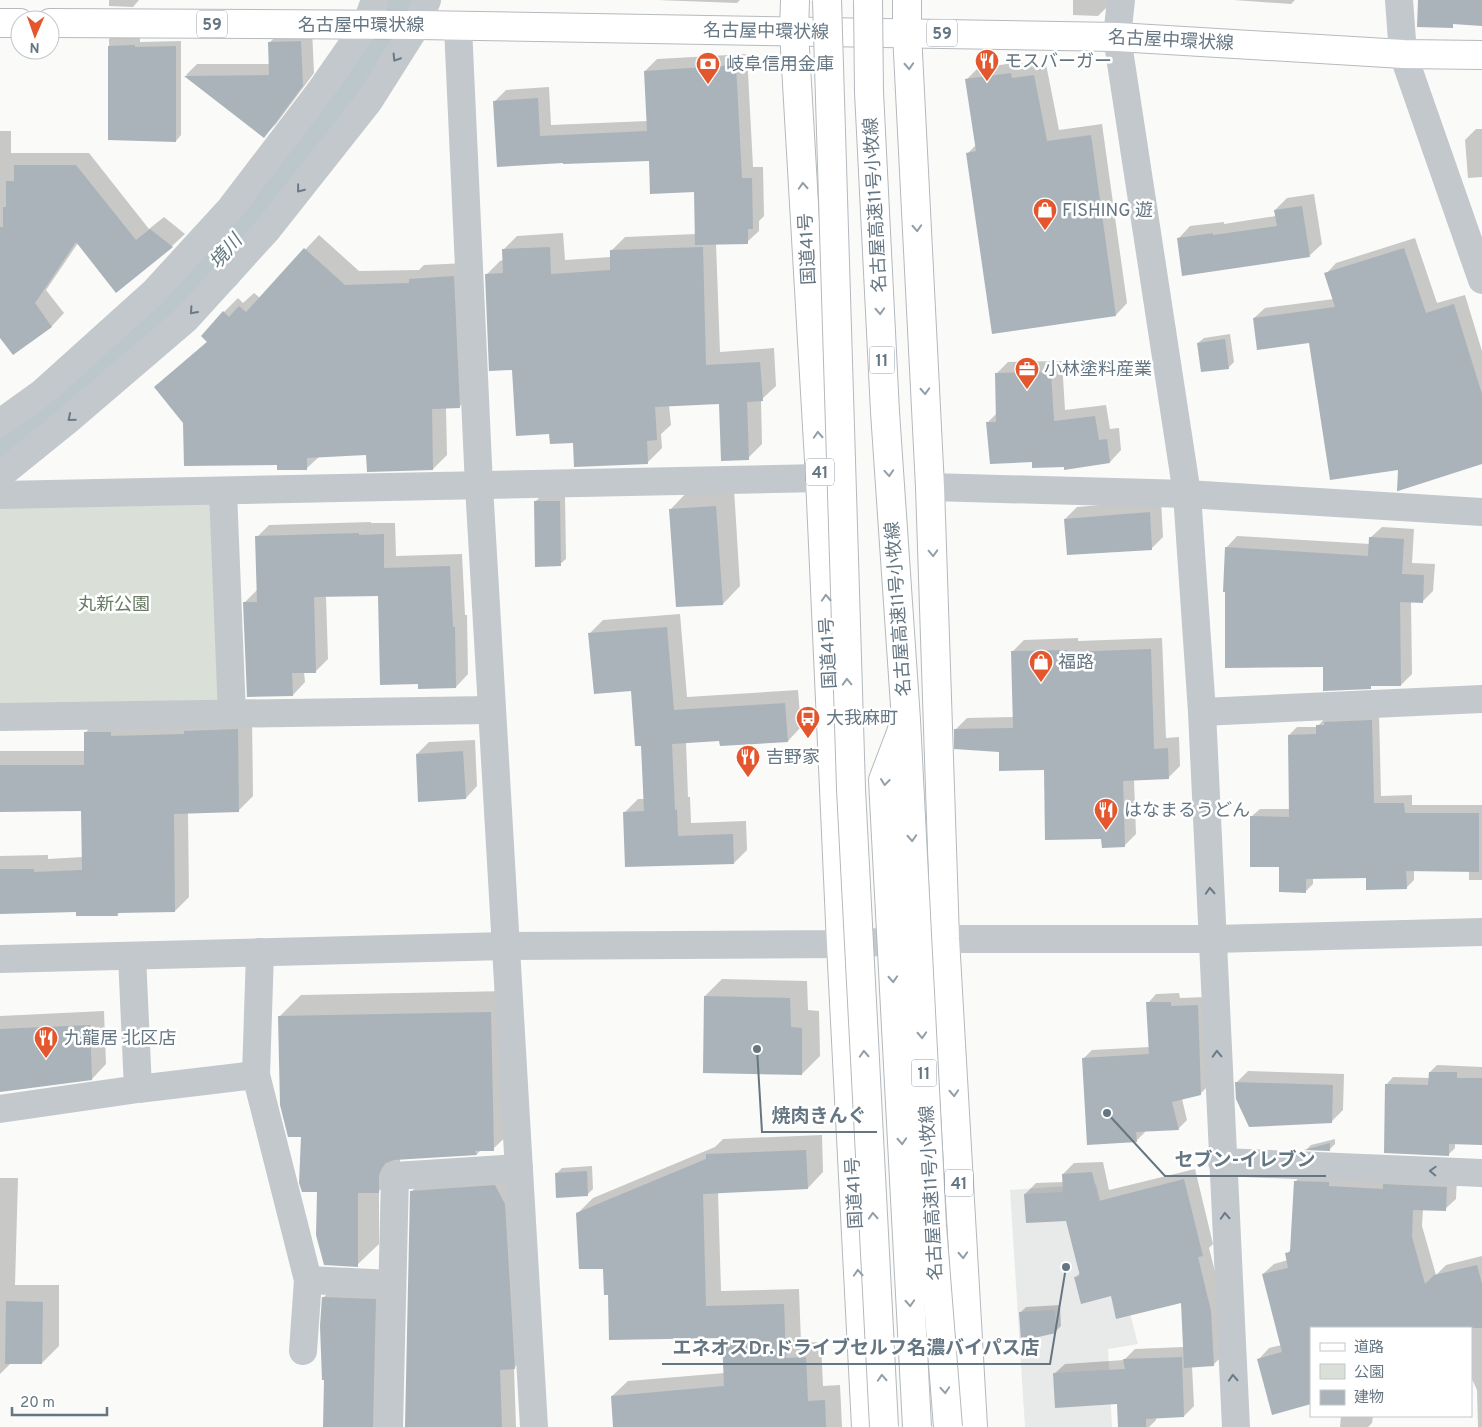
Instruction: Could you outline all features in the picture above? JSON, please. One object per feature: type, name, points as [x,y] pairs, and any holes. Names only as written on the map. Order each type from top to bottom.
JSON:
[{"type":"main road","name":"国道41号","points":[[795,0],[794,32],[820,478],[841,944],[866,1427]]},
{"type":"main road","points":[[827,0],[851,789],[884,1427]]},
{"type":"main road","name":"名古屋高速11号小牧線","points":[[868,0],[869,92],[884,412],[906,720],[932,1226],[948,1427]]},
{"type":"main road","name":"41","points":[[907,0],[907,33],[930,487],[945,939],[973,1427]]},
{"type":"main road","name":"名古屋中環状線","points":[[60,23],[372,17],[410,25],[458,27],[1117,36],[1403,54],[1482,55]]},
{"type":"main road","points":[[906,720],[883,780],[917,1427]]},
{"type":"street","points":[[0,475],[68,420],[186,319],[267,230],[369,101],[410,25],[427,0]]},
{"type":"street","points":[[1121,0],[1117,36],[1187,494],[1202,712],[1236,1427]]},
{"type":"street","points":[[1398,0],[1403,54],[1482,280]]},
{"type":"street","points":[[0,423],[42,392],[154,292],[218,223],[320,91],[372,17]]},
{"type":"street","points":[[458,27],[491,710],[534,1427]]},
{"type":"street","points":[[0,495],[820,478]]},
{"type":"street","points":[[930,487],[1187,494],[1482,512]]},
{"type":"street","points":[[223,491],[232,714]]},
{"type":"street","points":[[1202,712],[1482,699]]},
{"type":"street","points":[[0,717],[491,710]]},
{"type":"street","points":[[0,959],[506,946],[841,944],[945,939],[1213,939],[1482,932]]},
{"type":"street","points":[[260,952],[256,1075],[308,1280],[303,1351]]},
{"type":"street","points":[[132,956],[138,1088]]},
{"type":"street","points":[[0,1109],[138,1088],[256,1075]]},
{"type":"street","points":[[1222,1162],[1482,1173]]},
{"type":"street","points":[[389,1427],[394,1176],[519,1168]]},
{"type":"street","points":[[308,1280],[392,1284]]},
{"type":"shaded area","points":[[1096,1184],[1138,1344],[1108,1349],[1112,1427],[1025,1427],[1010,1190]]},
{"type":"green space","name":"丸新公園","points":[[221,494],[229,712],[0,715],[0,498]]},
{"type":"building","points":[[1418,0],[1482,0],[1482,26],[1453,24],[1453,28],[1417,27]]},
{"type":"building","points":[[301,41],[303,86],[264,138],[184,76],[269,75],[268,42]]},
{"type":"building","points":[[135,45],[135,47],[176,46],[176,142],[108,140],[108,46]]},
{"type":"building","points":[[736,65],[742,178],[752,178],[753,229],[748,229],[748,244],[695,245],[694,192],[650,194],[649,161],[497,167],[493,101],[538,98],[540,136],[647,131],[644,71]]},
{"type":"building","points":[[1011,73],[1012,78],[1034,75],[1047,141],[1091,135],[1116,316],[992,334],[966,153],[976,151],[965,79]]},
{"type":"building","points":[[14,165],[76,165],[136,240],[150,229],[173,247],[116,293],[76,242],[35,303],[52,327],[13,355],[0,338],[0,227],[3,227],[3,207],[6,207],[6,181],[14,181]]},
{"type":"building","points":[[1302,206],[1310,257],[1182,276],[1177,238],[1277,226],[1274,210]]},
{"type":"building","points":[[550,247],[551,274],[610,270],[610,250],[703,247],[706,365],[760,362],[763,401],[747,402],[749,460],[721,461],[719,404],[655,407],[657,440],[647,441],[648,464],[574,467],[573,443],[550,444],[549,434],[516,436],[512,370],[489,371],[485,274],[503,273],[502,249]]},
{"type":"building","points":[[304,248],[345,285],[409,283],[409,279],[454,276],[460,408],[432,409],[433,470],[367,472],[366,455],[307,458],[307,470],[277,470],[277,465],[184,466],[183,423],[154,387],[207,342],[201,336],[223,311],[229,317],[239,306],[246,312]]},
{"type":"building","points":[[1404,248],[1426,313],[1454,304],[1482,394],[1482,464],[1398,491],[1398,470],[1330,480],[1309,343],[1257,350],[1253,318],[1335,307],[1324,273]]},
{"type":"building","points":[[1225,339],[1229,369],[1201,372],[1197,343]]},
{"type":"building","points":[[1051,372],[1054,421],[1095,416],[1099,440],[1107,439],[1110,463],[1064,470],[1064,467],[1032,468],[1032,462],[990,464],[986,422],[996,422],[995,373]]},
{"type":"building","points":[[534,501],[560,501],[561,566],[535,567]]},
{"type":"building","points":[[716,506],[723,605],[676,607],[669,509]]},
{"type":"building","points":[[1150,512],[1152,550],[1067,555],[1064,519]]},
{"type":"building","points":[[359,533],[359,535],[384,534],[384,568],[450,566],[453,627],[455,627],[456,688],[418,689],[418,684],[380,685],[378,596],[314,597],[316,673],[292,673],[293,696],[247,697],[243,602],[257,602],[255,536]]},
{"type":"building","points":[[1369,537],[1404,539],[1402,574],[1424,575],[1423,603],[1400,602],[1401,686],[1371,686],[1371,689],[1323,691],[1323,667],[1225,668],[1225,592],[1223,592],[1225,547],[1368,556]]},
{"type":"building","points":[[667,627],[674,710],[785,703],[788,742],[720,746],[719,741],[672,744],[678,836],[733,834],[734,864],[625,867],[623,812],[644,811],[641,746],[635,746],[631,691],[594,694],[588,633]]},
{"type":"building","points":[[1151,649],[1154,749],[1168,748],[1169,779],[1123,781],[1125,847],[1102,848],[1101,839],[1045,840],[1044,770],[999,771],[999,752],[954,749],[954,729],[1013,728],[1011,651],[1067,650],[1067,652]]},
{"type":"building","points":[[1372,720],[1374,803],[1404,803],[1405,813],[1479,813],[1479,872],[1406,871],[1407,889],[1366,890],[1366,878],[1306,879],[1306,893],[1279,892],[1279,867],[1250,867],[1250,816],[1289,817],[1288,735],[1316,734],[1316,725],[1324,725],[1324,722]]},
{"type":"building","points":[[238,729],[239,812],[174,814],[175,912],[117,913],[118,916],[76,916],[76,912],[0,914],[0,869],[34,869],[34,872],[82,870],[81,811],[0,812],[0,765],[84,765],[84,732],[111,732],[111,736],[184,734],[184,731]]},
{"type":"building","points":[[463,751],[466,799],[418,802],[416,754]]},
{"type":"building","points":[[704,996],[790,998],[791,1027],[802,1028],[802,1075],[703,1073]]},
{"type":"building","points":[[1146,1002],[1171,1002],[1171,1006],[1198,1005],[1201,1095],[1172,1102],[1179,1130],[1136,1132],[1137,1142],[1087,1145],[1082,1058],[1149,1054]]},
{"type":"building","points":[[491,1012],[494,1151],[475,1151],[477,1155],[394,1160],[386,1163],[379,1175],[379,1193],[358,1193],[358,1267],[324,1265],[316,1235],[317,1192],[302,1192],[299,1183],[301,1137],[288,1137],[280,1105],[278,1016]]},
{"type":"building","name":"九龍居 北区店","points":[[90,1025],[92,1080],[0,1092],[0,1029]]},
{"type":"building","points":[[1429,1072],[1457,1072],[1457,1078],[1482,1078],[1482,1145],[1449,1144],[1449,1156],[1384,1153],[1385,1084],[1428,1085]]},
{"type":"building","points":[[1235,1082],[1333,1085],[1332,1123],[1249,1127],[1236,1099]]},
{"type":"building","points":[[1330,1143],[1330,1151],[1304,1150]]},
{"type":"building","points":[[806,1150],[808,1189],[703,1194],[706,1306],[784,1304],[786,1358],[806,1357],[808,1401],[825,1400],[826,1427],[613,1427],[611,1396],[724,1386],[722,1338],[609,1340],[608,1295],[604,1295],[603,1269],[579,1269],[576,1213],[706,1159],[706,1154]]},
{"type":"building","points":[[587,1171],[588,1196],[556,1198],[555,1173]]},
{"type":"building","points":[[1092,1172],[1099,1201],[1184,1179],[1203,1256],[1198,1257],[1211,1311],[1214,1366],[1184,1368],[1181,1303],[1116,1319],[1111,1296],[1081,1304],[1074,1277],[1080,1276],[1066,1221],[1026,1223],[1024,1194],[1063,1192],[1062,1174]]},
{"type":"building","points":[[1294,1181],[1329,1182],[1329,1186],[1383,1189],[1383,1184],[1447,1187],[1446,1211],[1413,1210],[1412,1237],[1425,1284],[1434,1275],[1477,1265],[1482,1284],[1482,1328],[1310,1327],[1310,1404],[1272,1415],[1257,1359],[1282,1352],[1262,1274],[1288,1268],[1285,1253],[1290,1252]]},
{"type":"building","points":[[495,1185],[505,1204],[515,1369],[500,1370],[502,1427],[405,1427],[410,1191]]},
{"type":"building","points":[[322,1297],[376,1299],[373,1427],[323,1427],[324,1380],[322,1380],[320,1326]]},
{"type":"building","points":[[6,1301],[43,1302],[42,1364],[5,1364]]},
{"type":"building","points":[[1055,1310],[1056,1333],[1021,1341],[1019,1312]]},
{"type":"building","points":[[1182,1357],[1184,1417],[1146,1419],[1146,1427],[1118,1427],[1117,1404],[1055,1408],[1053,1373],[1125,1369],[1123,1359]]},
{"type":"waterway","name":"境川","points":[[0,455],[216,264],[319,134],[369,61],[395,0]]},
{"type":"place","name":"モスバーガー","points":[[987,82]]},
{"type":"place","name":"岐阜信用金庫","points":[[708,85]]},
{"type":"place","name":"FISHING 遊","points":[[1045,231]]},
{"type":"place","name":"小林塗料産業","points":[[1027,390]]},
{"type":"place","name":"福路","points":[[1041,683]]},
{"type":"place","name":"大我麻町","points":[[808,739]]},
{"type":"place","name":"吉野家","points":[[748,778]]},
{"type":"place","name":"はなまるうどん","points":[[1106,831]]},
{"type":"place","name":"焼肉きんぐ","points":[[757,1049]]},
{"type":"place","name":"九龍居 北区店","points":[[46,1059]]},
{"type":"place","name":"セブン-イレブン","points":[[1107,1113]]},
{"type":"place","name":"エネオスDr.ドライブセルフ名濃バイパス店","points":[[1066,1267]]}]
